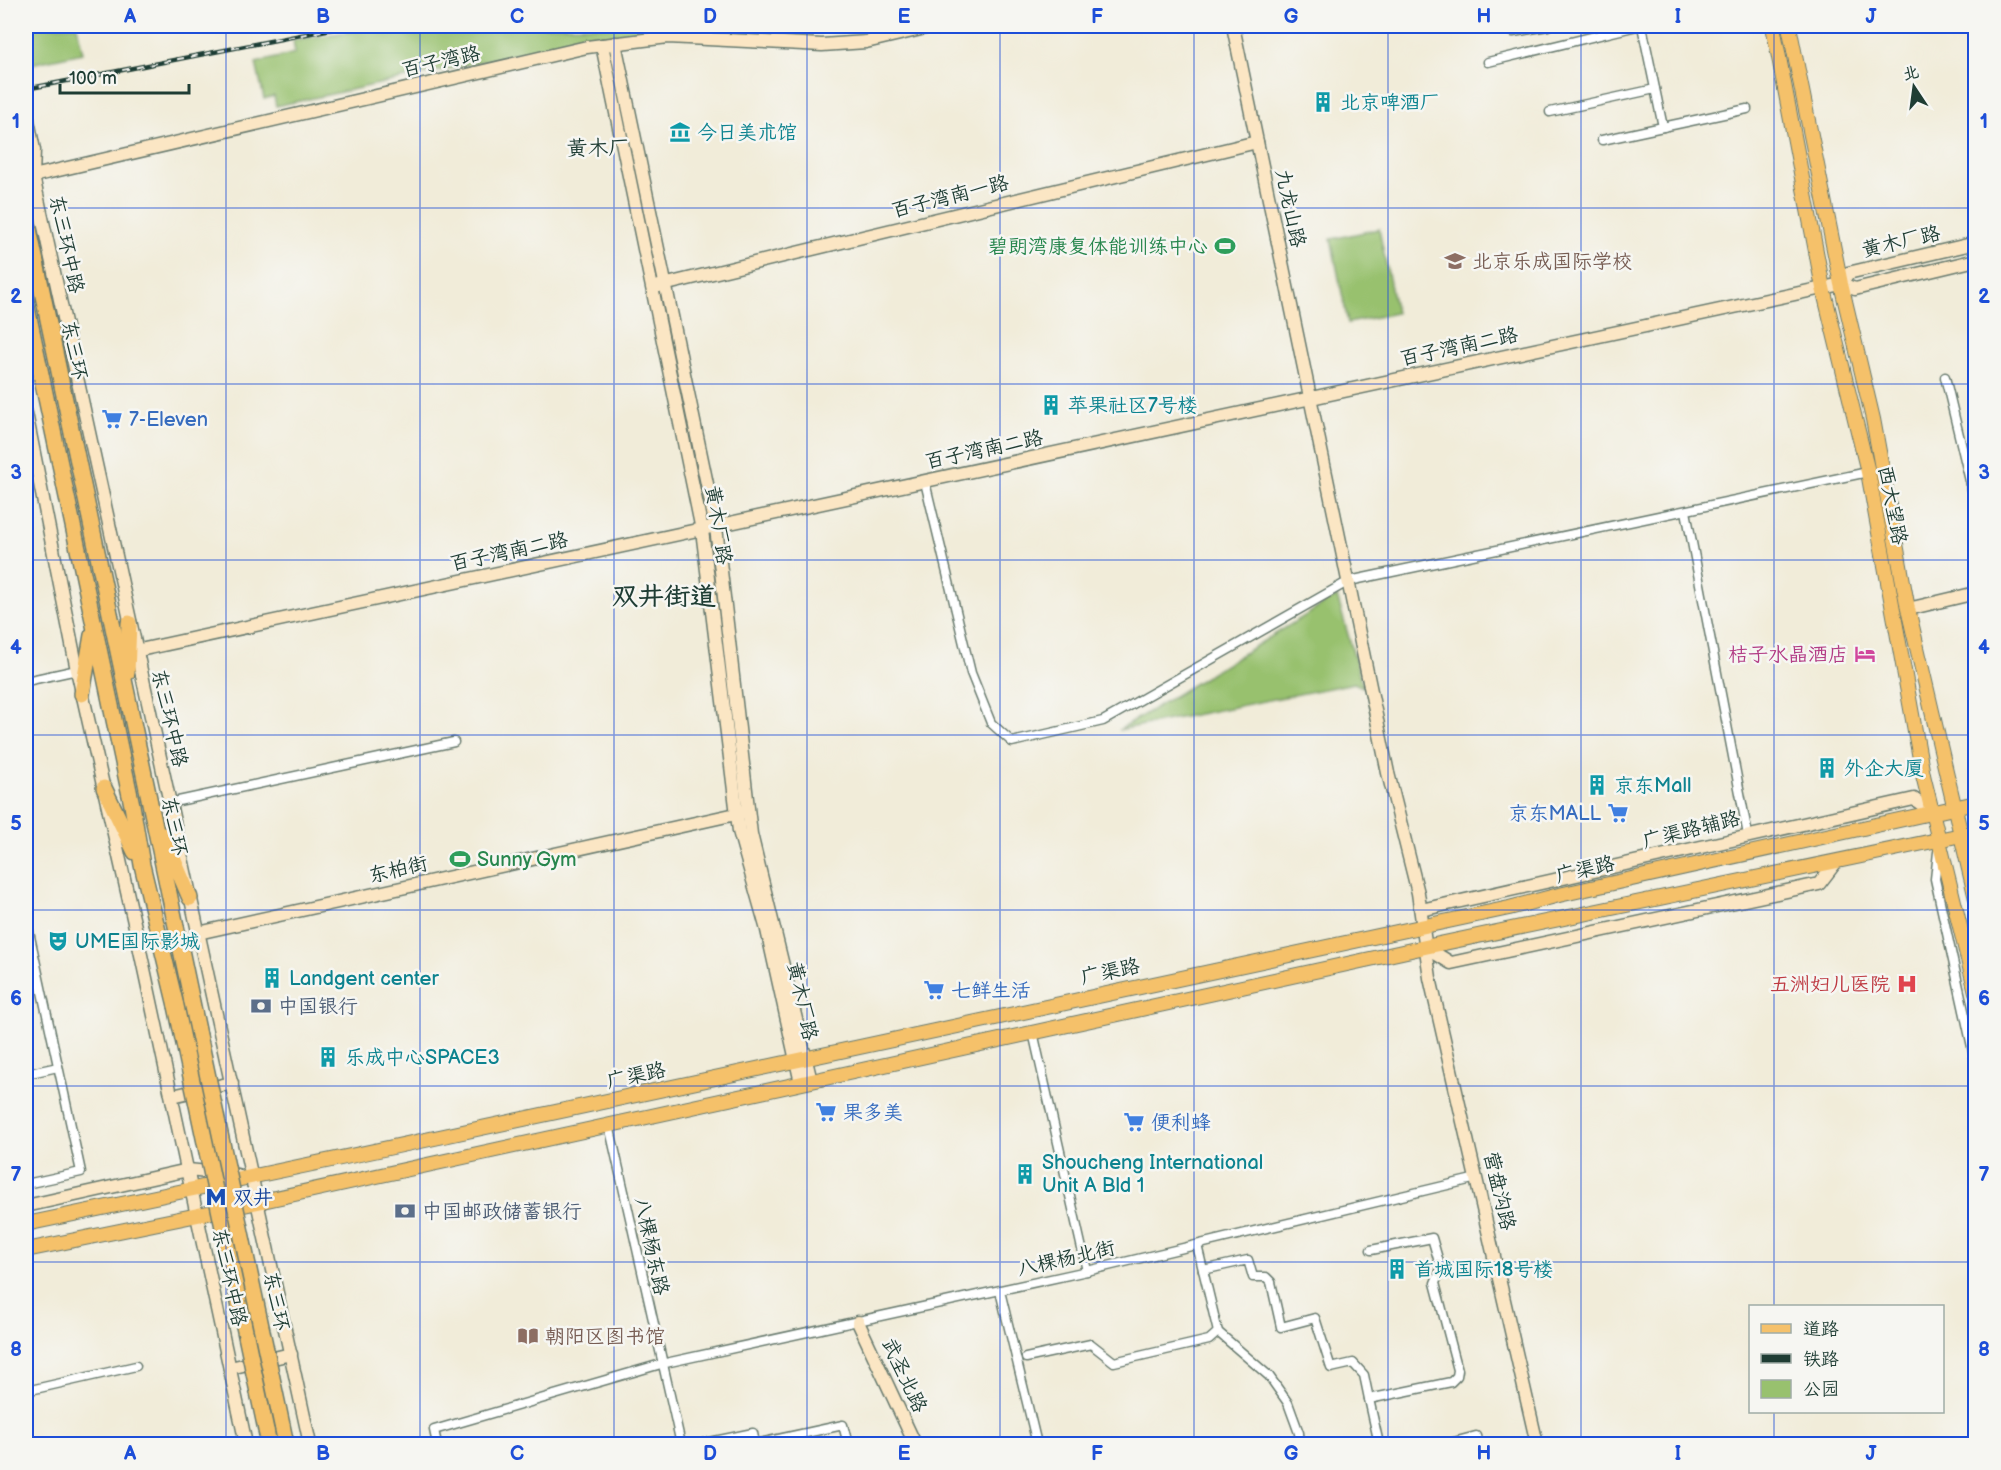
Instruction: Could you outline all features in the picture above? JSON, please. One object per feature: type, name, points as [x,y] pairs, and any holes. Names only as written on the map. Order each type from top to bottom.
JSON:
[{"type":"highway","name":"东三环","points":[[26,215],[286,1444]]},
{"type":"highway","name":"东三环","points":[[26,303],[132,805],[142,865],[176,1006],[268,1437]]},
{"type":"highway","points":[[126,694],[129,624]]},
{"type":"highway","points":[[82,694],[94,626]]},
{"type":"highway","points":[[104,789],[142,865]]},
{"type":"highway","points":[[149,802],[190,898]]},
{"type":"main road","name":"西大望路","points":[[1773,26],[1823,288],[1868,472],[1923,775],[1976,992]]},
{"type":"main road","name":"西大望路","points":[[1789,26],[1840,284],[1872,419],[1908,609],[1956,807],[1969,834],[1976,899]]},
{"type":"main road","name":"广渠路","points":[[26,1224],[802,1060],[1031,1007],[1423,925],[1976,803]]},
{"type":"main road","points":[[26,1250],[259,1202],[1425,947],[1969,834]]},
{"type":"street","name":"百子湾路","points":[[29,172],[602,45],[668,37],[822,45],[866,42],[934,26]]},
{"type":"street","name":"九龙山路","points":[[1233,26],[1349,581]]},
{"type":"street","points":[[1513,32],[1548,26]]},
{"type":"street","points":[[1488,62],[1637,26]]},
{"type":"street","points":[[1642,26],[1663,127]]},
{"type":"street","name":"黄木厂路","points":[[615,43],[716,527],[742,812]]},
{"type":"street","name":"黄木厂路","points":[[602,45],[702,530],[742,812],[806,1082]]},
{"type":"street","points":[[1550,112],[1655,89]]},
{"type":"street","points":[[1602,140],[1747,109]]},
{"type":"street","name":"东三环中路","points":[[26,110],[34,150],[29,172],[259,1202],[310,1444]]},
{"type":"street","name":"百子湾南一路","points":[[652,287],[1257,142]]},
{"type":"street","name":"黄木厂路","points":[[1840,284],[1848,273],[1976,243]]},
{"type":"street","points":[[1840,284],[1855,290],[1976,260]]},
{"type":"street","name":"百子湾南二路","points":[[135,651],[1840,284]]},
{"type":"street","points":[[1946,377],[1976,506]]},
{"type":"street","name":"东三环中路","points":[[26,413],[28,439],[82,694],[193,1190],[246,1444]]},
{"type":"street","points":[[925,482],[970,673],[992,723],[1012,742],[1103,722],[1349,581],[1868,472]]},
{"type":"street","points":[[1686,512],[1748,835]]},
{"type":"street","name":"营盘沟路","points":[[1349,581],[1388,773],[1421,910],[1425,947],[1537,1444]]},
{"type":"street","points":[[1908,609],[1976,593]]},
{"type":"street","points":[[26,681],[77,670]]},
{"type":"street","points":[[169,803],[454,742]]},
{"type":"street","name":"广渠路辅路","points":[[1421,910],[1914,799],[1932,812]]},
{"type":"street","name":"东柏街","points":[[198,933],[742,812]]},
{"type":"street","points":[[1774,830],[1799,832],[1823,828],[1844,831]]},
{"type":"street","points":[[1940,840],[1935,879],[1976,1065]]},
{"type":"street","points":[[1425,947],[1451,963],[1819,884],[1836,862]]},
{"type":"street","points":[[26,918],[81,1172],[26,1184]]},
{"type":"street","points":[[1033,1032],[1087,1271]]},
{"type":"street","points":[[26,1074],[58,1067]]},
{"type":"street","points":[[172,1096],[232,1083]]},
{"type":"street","name":"八棵杨东路","points":[[609,1125],[681,1444]]},
{"type":"street","points":[[26,1206],[188,1170],[253,1177]]},
{"type":"street","name":"八棵杨北街","points":[[437,1444],[434,1430],[662,1364],[1000,1291],[1477,1178]]},
{"type":"street","points":[[1369,1399],[1451,1382],[1457,1376],[1458,1370],[1435,1283],[1441,1269],[1432,1238],[1371,1250]]},
{"type":"street","points":[[1197,1245],[1218,1332],[1269,1376],[1288,1402],[1299,1433],[1300,1444]]},
{"type":"street","points":[[1203,1270],[1248,1260],[1253,1277],[1266,1277],[1271,1282],[1281,1327],[1315,1318],[1331,1368],[1353,1363],[1364,1375],[1378,1444]]},
{"type":"street","points":[[1000,1291],[1037,1444]]},
{"type":"street","name":"武圣北路","points":[[858,1322],[915,1444]]},
{"type":"street","points":[[1026,1358],[1091,1344],[1114,1362],[1209,1340],[1218,1332]]},
{"type":"street","points":[[230,1368],[291,1354]]},
{"type":"street","points":[[26,1391],[136,1366]]},
{"type":"street","points":[[700,1444],[753,1433],[755,1444],[843,1425],[848,1444]]},
{"type":"street","points":[[1446,1444],[1476,1436],[1478,1444]]},
{"type":"green space","points":[[26,26],[77,26],[83,53],[26,65]]},
{"type":"green space","points":[[389,26],[660,26],[660,31],[588,39],[276,106],[274,96],[264,99],[256,63],[295,53],[293,40]]},
{"type":"green space","points":[[1379,229],[1396,313],[1348,323],[1331,239]]},
{"type":"green space","points":[[1337,596],[1363,687],[1354,683],[1119,730]]},
{"type":"railway","points":[[26,89],[347,26]]},
{"type":"railway","points":[[738,26],[818,26]]},
{"type":"place","name":"北京啤酒厂","points":[[1323,102]]},
{"type":"place","name":"今日美术馆","points":[[680,132]]},
{"type":"place","name":"碧朗湾康复体能训练中心","points":[[1225,246]]},
{"type":"place","name":"北京乐成国际学校","points":[[1455,261]]},
{"type":"place","name":"苹果社区7号楼","points":[[1051,405]]},
{"type":"place","name":"7-Eleven","points":[[112,419]]},
{"type":"place","name":"桔子水晶酒店","points":[[1865,654]]},
{"type":"place","name":"外企大厦","points":[[1827,768]]},
{"type":"place","name":"京东Mall","points":[[1597,785]]},
{"type":"place","name":"京东MALL","points":[[1618,813]]},
{"type":"place","name":"Sunny Gym","points":[[460,859]]},
{"type":"place","name":"UME国际影城","points":[[58,941]]},
{"type":"place","name":"Landgent center","points":[[272,978]]},
{"type":"place","name":"五洲妇儿医院","points":[[1907,984]]},
{"type":"place","name":"七鲜生活","points":[[934,990]]},
{"type":"place","name":"中国银行","points":[[261,1006]]},
{"type":"place","name":"乐成中心SPACE3","points":[[328,1057]]},
{"type":"place","name":"果多美","points":[[826,1112]]},
{"type":"place","name":"便利蜂","points":[[1134,1122]]},
{"type":"place","name":"Shoucheng International Unit A Bld 1","points":[[1025,1174]]},
{"type":"place","name":"双井","points":[[216,1197]]},
{"type":"place","name":"中国邮政储蓄银行","points":[[405,1211]]},
{"type":"place","name":"首城国际18号楼","points":[[1397,1269]]},
{"type":"place","name":"朝阳区图书馆","points":[[528,1336]]},
{"type":"district","name":"黄木厂","points":[[598,148]]},
{"type":"district","name":"双井街道","points":[[664,596]]}]
